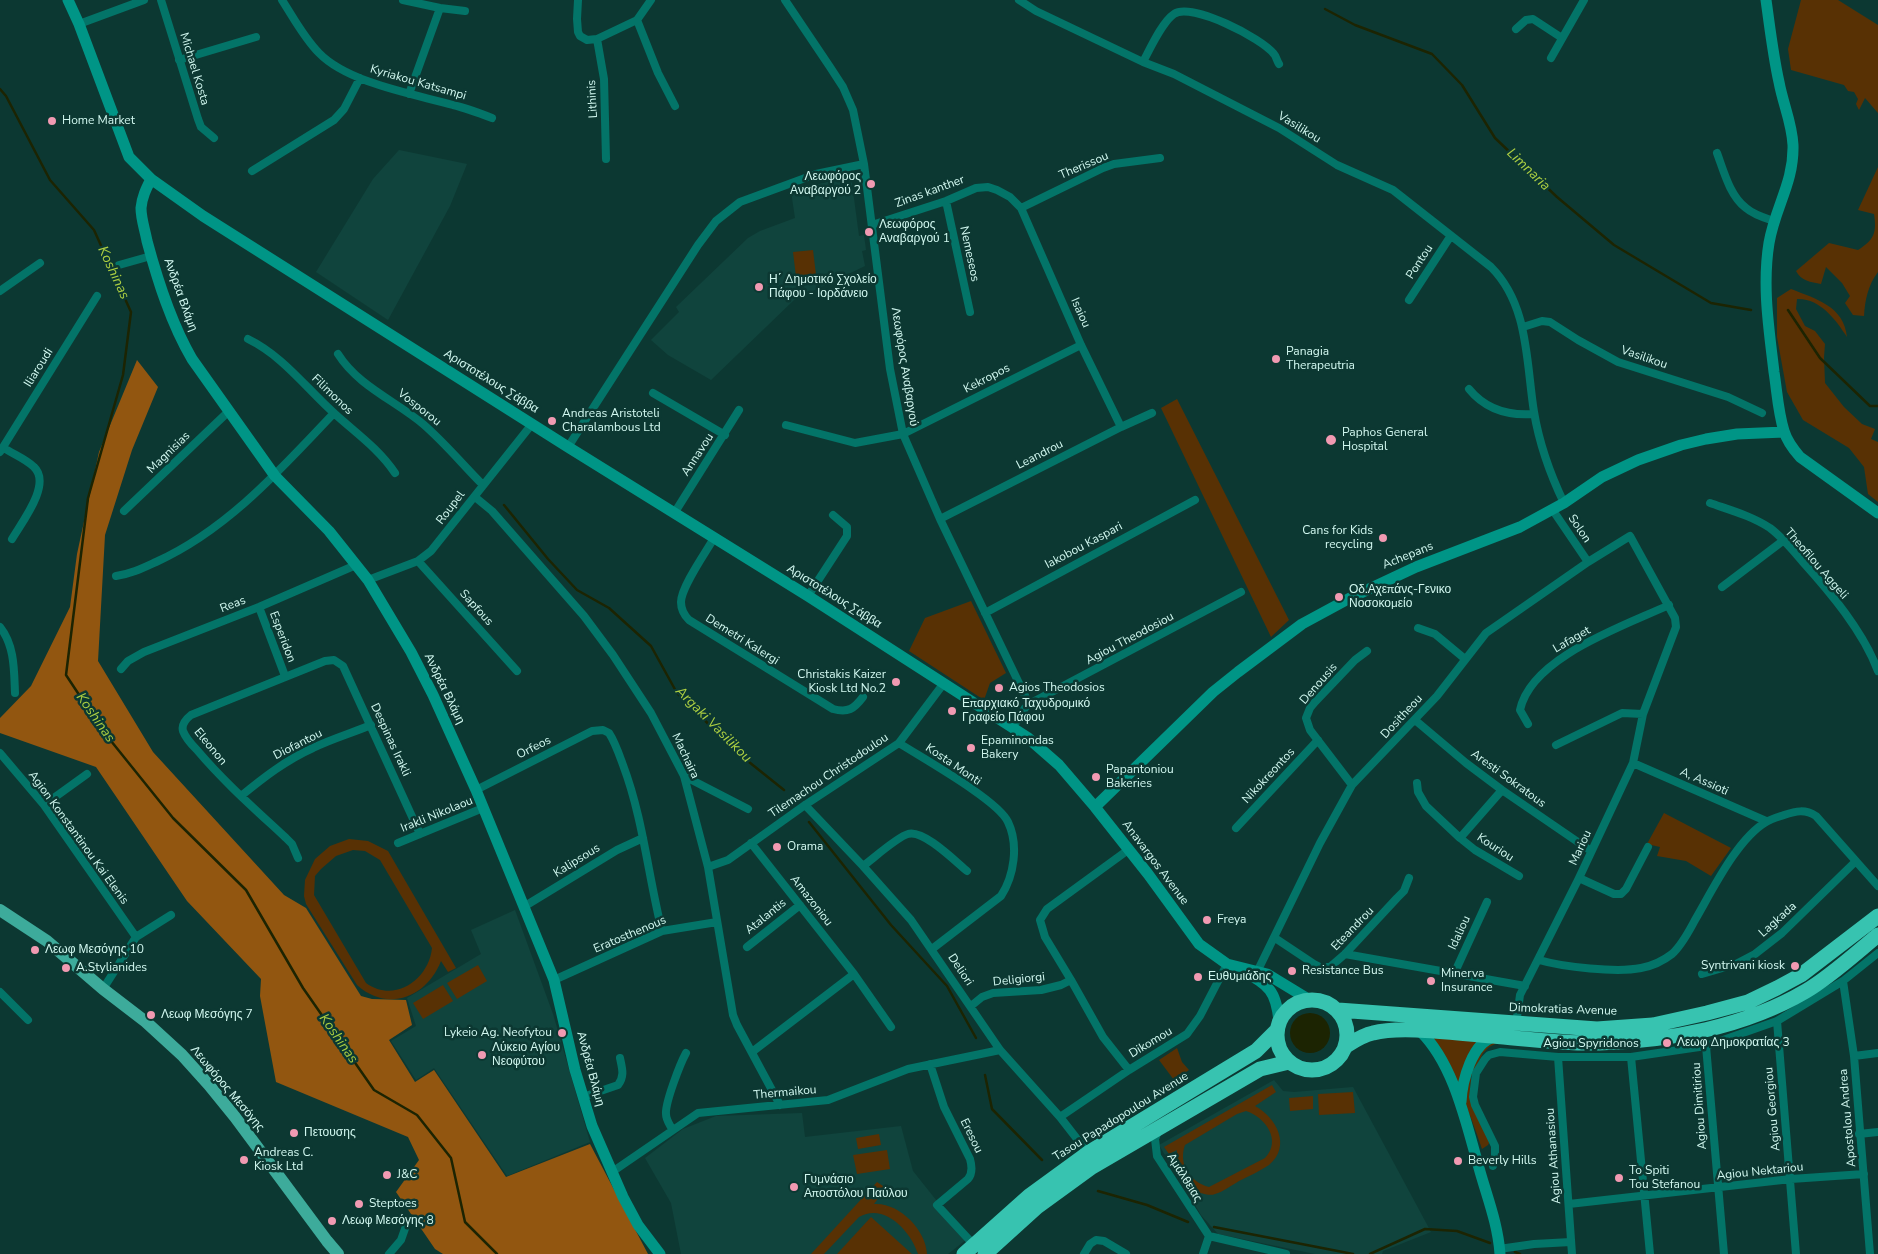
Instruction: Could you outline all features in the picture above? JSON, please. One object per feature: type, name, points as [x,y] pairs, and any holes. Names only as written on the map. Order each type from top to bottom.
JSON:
[{"type":"highway","name":"Dimokratias Avenue","points":[[1338,1010],[1597,1029],[1653,1024],[1748,1002],[1801,975],[1878,916]]},
{"type":"highway","points":[[1346,1046],[1372,1033],[1385,1030],[1598,1043],[1655,1038],[1710,1028],[1750,1016],[1808,990],[1878,935]]},
{"type":"highway","points":[[1308,999],[1326,1002],[1338,1010],[1347,1027],[1346,1046],[1332,1064],[1321,1069],[1298,1068],[1289,1062],[1279,1048],[1278,1026],[1285,1011],[1295,1003],[1308,999]]},
{"type":"highway","name":"Tasou Papadopoulou Avenue","points":[[969,1249],[1028,1196],[1088,1153],[1256,1051],[1278,1026]]},
{"type":"highway","points":[[990,1252],[1037,1207],[1092,1167],[1260,1069],[1289,1062]]},
{"type":"main road","name":"Λεωφόρος Μεσόγης","points":[[0,910],[47,941],[167,1041],[209,1085],[338,1254]]},
{"type":"street","name":"Αριστοτέλους Σάββα","points":[[68,0],[79,24],[129,157],[151,179],[203,216],[1013,727],[1039,746],[1059,765]]},
{"type":"street","points":[[79,24],[144,0]]},
{"type":"street","name":"Michael Kosta","points":[[161,0],[201,127],[214,138]]},
{"type":"street","name":"Kyriakou Katsampi","points":[[282,0],[318,53],[327,60],[360,78],[492,118]]},
{"type":"street","points":[[403,0],[465,11]]},
{"type":"street","points":[[578,0],[577,27],[580,36],[587,40],[597,39],[637,20],[651,0]]},
{"type":"street","name":"Λεωφόρος Αναβαργού","points":[[785,0],[843,88],[853,110],[864,164],[895,403],[903,434],[940,519],[1029,704]]},
{"type":"street","name":"Vasilikou","points":[[1019,0],[1036,11],[1142,62],[1182,78],[1279,128],[1337,165],[1393,190],[1450,236],[1476,254],[1502,278],[1516,303],[1522,327],[1534,414],[1551,474],[1564,503]]},
{"type":"street","points":[[1551,58],[1584,0]]},
{"type":"street","points":[[1766,0],[1773,54],[1779,85],[1791,127],[1793,144],[1791,175],[1774,221],[1767,260],[1766,306],[1784,432],[1791,447],[1800,457],[1878,513]]},
{"type":"street","points":[[409,94],[440,8]]},
{"type":"street","points":[[1142,62],[1166,22],[1175,13],[1186,10],[1244,32],[1274,54],[1279,64]]},
{"type":"street","points":[[1516,29],[1526,20],[1533,19],[1562,38]]},
{"type":"street","points":[[637,20],[658,73],[675,106]]},
{"type":"street","points":[[179,60],[256,37]]},
{"type":"street","name":"Lithinis","points":[[597,39],[604,79],[606,159]]},
{"type":"street","points":[[252,171],[334,120],[344,109],[360,78]]},
{"type":"street","points":[[1717,153],[1729,184],[1740,204],[1756,214],[1774,221]]},
{"type":"street","name":"Therissou","points":[[1021,208],[1114,164],[1160,158]]},
{"type":"street","points":[[568,447],[698,245],[716,221],[740,202],[763,193],[816,174],[864,164]]},
{"type":"street","name":"Ανδρέα Βλάμη","points":[[151,179],[144,192],[141,210],[151,256],[182,343],[275,476],[329,531],[368,580],[411,652],[433,695],[476,790],[554,980],[582,1097],[592,1126],[638,1225],[660,1254]]},
{"type":"street","name":"Zinas kanther","points":[[872,225],[946,201],[968,190],[988,187],[1010,197],[1021,208]]},
{"type":"street","name":"Nemeseos","points":[[946,201],[970,312]]},
{"type":"street","name":"Isaiou","points":[[1021,208],[1121,427]]},
{"type":"street","name":"Pontou","points":[[1409,300],[1450,236]]},
{"type":"street","points":[[118,265],[151,256]]},
{"type":"street","points":[[0,291],[40,263]]},
{"type":"street","name":"Iliaroudi","points":[[2,450],[97,296]]},
{"type":"street","name":"Vasilikou","points":[[1522,327],[1542,321],[1550,322],[1618,362],[1728,397],[1762,414]]},
{"type":"street","name":"Filimonos","points":[[248,339],[272,353],[334,413],[377,450],[395,473]]},
{"type":"street","name":"Kekropos","points":[[786,425],[855,443],[903,434],[1082,345]]},
{"type":"street","name":"Vosporou","points":[[338,354],[345,365],[359,378],[423,424],[483,485]]},
{"type":"street","points":[[1469,389],[1481,401],[1506,413],[1514,415],[1534,414]]},
{"type":"street","points":[[652,392],[724,435]]},
{"type":"street","name":"Annavou","points":[[675,512],[739,410]]},
{"type":"street","name":"Magnisias","points":[[124,511],[229,411]]},
{"type":"street","points":[[116,576],[136,572],[186,547],[201,537],[275,476],[334,413]]},
{"type":"street","name":"Leandrou","points":[[940,519],[1152,413]]},
{"type":"street","name":"Roupel","points":[[368,580],[418,561],[441,541],[532,424]]},
{"type":"street","name":"Achepans","points":[[1095,807],[1213,692],[1268,648],[1302,624],[1382,581],[1520,527],[1564,503],[1602,477],[1638,460],[1706,439],[1738,434],[1784,432]]},
{"type":"street","points":[[2,450],[33,466],[40,477],[39,491],[12,539]]},
{"type":"street","name":"Machaira","points":[[474,497],[492,511],[584,616],[613,655],[651,713],[684,776],[708,866],[733,1015],[736,1025],[780,1105]]},
{"type":"street","name":"Iakobou Kaspari","points":[[984,613],[1195,500]]},
{"type":"street","name":"Theofilou Aggeli","points":[[1710,503],[1752,519],[1769,528],[1784,540],[1820,581],[1845,614],[1878,671]]},
{"type":"street","name":"Solon","points":[[1552,509],[1588,562]]},
{"type":"street","points":[[808,596],[847,536],[847,527],[833,515]]},
{"type":"street","name":"Dositheou","points":[[1258,970],[1320,843],[1352,785],[1437,696],[1486,633],[1588,562],[1630,536],[1669,606]]},
{"type":"street","name":"Demetri Kalergi","points":[[714,538],[684,590],[681,601],[684,615],[689,620],[833,709],[839,711],[851,710],[856,707],[863,697]]},
{"type":"street","points":[[1722,587],[1784,540]]},
{"type":"street","name":"Sapfous","points":[[418,561],[517,671]]},
{"type":"street","name":"Reas","points":[[122,669],[128,661],[144,652],[259,607],[356,565]]},
{"type":"street","name":"Agiou Theodosiou","points":[[1029,704],[1241,592]]},
{"type":"street","name":"Mariou","points":[[1516,1024],[1519,1001],[1525,986],[1634,763],[1643,714],[1676,624],[1669,606]]},
{"type":"street","name":"Lafaget","points":[[1528,724],[1520,710],[1524,698],[1533,684],[1557,661],[1574,649],[1669,606]]},
{"type":"street","name":"Esperidon","points":[[259,607],[285,676]]},
{"type":"street","points":[[0,627],[10,644],[13,657],[15,693]]},
{"type":"street","points":[[1418,628],[1435,634],[1465,659]]},
{"type":"street","name":"Denousis","points":[[1352,785],[1318,740],[1307,722],[1307,713],[1349,666],[1366,651]]},
{"type":"street","name":"Eleonon","points":[[298,858],[292,844],[207,762],[188,740],[184,732],[184,723],[191,715],[318,663],[334,660]]},
{"type":"street","name":"Despinas Irakli","points":[[334,660],[343,666],[420,834]]},
{"type":"street","name":"Tilemachou Christodoulou","points":[[708,866],[728,860],[805,805],[899,743],[944,683]]},
{"type":"street","points":[[1013,727],[1024,708],[1029,704]]},
{"type":"street","points":[[1556,745],[1622,713],[1643,714]]},
{"type":"street","name":"Aresti Sokratous","points":[[1415,720],[1466,763],[1502,790],[1591,851]]},
{"type":"street","name":"Diofantou","points":[[241,796],[274,771],[298,756],[313,748],[371,726]]},
{"type":"street","name":"Orfeos","points":[[476,790],[592,731],[603,730],[609,732],[629,780],[643,838]]},
{"type":"street","name":"Nikokreontos","points":[[1236,828],[1318,740]]},
{"type":"street","name":"Kosta Monti","points":[[899,743],[995,806],[1008,821],[1012,838],[1014,854],[1012,871],[1001,896],[932,949]]},
{"type":"street","name":"Agion Konstantinou Kai Elenis","points":[[0,753],[44,805],[136,937]]},
{"type":"street","name":"A, Assioti","points":[[1634,763],[1766,821]]},
{"type":"street","name":"Anavargos Avenue","points":[[1059,765],[1095,807],[1200,944],[1232,966],[1265,984],[1273,995],[1277,1007],[1278,1026]]},
{"type":"street","points":[[44,805],[87,774]]},
{"type":"street","points":[[684,776],[748,809]]},
{"type":"street","name":"Kouriou","points":[[1417,783],[1418,792],[1426,806],[1460,838],[1475,850],[1518,876]]},
{"type":"street","name":"Kouriou","points":[[1460,838],[1502,790]]},
{"type":"street","name":"Deliori","points":[[805,805],[911,920],[1000,1050],[1060,1117],[1088,1153]]},
{"type":"street","name":"Irakli Nikolaou","points":[[398,843],[483,808]]},
{"type":"street","points":[[1539,960],[1566,966],[1624,969],[1640,968],[1660,961],[1672,953],[1682,942],[1728,864],[1746,840],[1766,821],[1795,812],[1804,811],[1816,816],[1878,886]]},
{"type":"street","points":[[863,866],[904,836],[914,833],[924,836],[967,871]]},
{"type":"street","points":[[643,838],[651,885],[662,930]]},
{"type":"street","name":"Kalipsous","points":[[525,906],[617,850],[643,838]]},
{"type":"street","name":"Amazoniou","points":[[751,843],[854,974],[891,1027]]},
{"type":"street","points":[[1579,878],[1614,894],[1621,894],[1626,889],[1648,847]]},
{"type":"street","points":[[1128,850],[1047,909],[1041,916],[1040,925],[1103,1037],[1129,1070]]},
{"type":"street","name":"Lagkada","points":[[1702,974],[1736,964],[1755,954],[1782,933],[1856,861]]},
{"type":"street","name":"Eteandrou","points":[[1275,938],[1320,967],[1330,967],[1404,891],[1409,878]]},
{"type":"street","name":"Idaliou","points":[[1454,974],[1487,902]]},
{"type":"street","name":"Atalantis","points":[[747,947],[800,904]]},
{"type":"street","points":[[103,989],[136,937],[171,915]]},
{"type":"street","name":"Eratosthenous","points":[[554,980],[662,930],[717,922]]},
{"type":"street","name":"Agiou Spyridonos","points":[[1492,1166],[1496,1160],[1495,1146],[1473,1097],[1474,1080],[1480,1065],[1489,1056],[1500,1052],[1558,1057],[1631,1057],[1706,1046],[1777,1021],[1843,981],[1878,953]]},
{"type":"street","points":[[1344,954],[1525,986]]},
{"type":"street","points":[[1232,966],[1258,970],[1308,999]]},
{"type":"street","name":"Dikomou","points":[[1060,1117],[1129,1070],[1187,1034],[1232,966]]},
{"type":"street","points":[[752,1052],[854,974]]},
{"type":"street","name":"Deligiorgi","points":[[971,1006],[982,997],[993,993],[1041,990],[1061,985],[1071,980]]},
{"type":"street","name":"Apostolou Andrea","points":[[1843,981],[1854,1056],[1870,1254]]},
{"type":"street","points":[[0,992],[28,1020]]},
{"type":"street","name":"Agiou Georgiou","points":[[1777,1021],[1796,1254]]},
{"type":"street","points":[[1420,1031],[1431,1042],[1438,1054],[1460,1105],[1495,1220],[1500,1252],[1534,1244],[1571,1242]]},
{"type":"street","points":[[1460,1105],[1462,1083],[1470,1064],[1483,1042],[1497,1036]]},
{"type":"street","name":"Agiou Dimitiriou","points":[[1706,1046],[1724,1254]]},
{"type":"street","name":"Thermaikou","points":[[612,1172],[690,1117],[706,1111],[828,1100],[908,1069],[1000,1050]]},
{"type":"street","points":[[1854,1056],[1878,1053]]},
{"type":"street","points":[[672,1129],[667,1119],[666,1110],[677,1073],[686,1054]]},
{"type":"street","name":"Agiou Athanasiou","points":[[1558,1057],[1572,1254]]},
{"type":"street","points":[[1631,1057],[1650,1254]]},
{"type":"street","points":[[582,1097],[618,1085],[623,1072],[620,1058]]},
{"type":"street","name":"Eresou","points":[[930,1064],[944,1107],[970,1158],[972,1166],[968,1180],[936,1205],[969,1249]]},
{"type":"street","name":"Αμάλθειας","points":[[1160,1128],[1155,1139],[1157,1156],[1209,1236]]},
{"type":"street","points":[[1859,1134],[1878,1132]]},
{"type":"street","name":"Agiou Nektariou","points":[[1569,1204],[1864,1174]]},
{"type":"street","points":[[388,1254],[401,1240],[407,1223]]},
{"type":"street","points":[[1203,1254],[1209,1236],[1286,1254]]},
{"type":"street","points":[[1084,1254],[1090,1244],[1096,1240],[1104,1241],[1126,1254]]},
{"type":"shaded area","points":[[1801,0],[1838,0],[1878,25],[1878,113],[1865,98],[1859,110],[1856,104],[1858,99],[1854,92],[1848,91],[1844,85],[1791,70],[1788,49]]},
{"type":"shaded area","points":[[399,150],[467,164],[450,206],[388,320],[316,272],[373,179]]},
{"type":"shaded area","points":[[1878,167],[1878,272],[1868,293],[1864,316],[1853,315],[1845,303],[1850,296],[1842,283],[1826,267],[1821,284],[1803,279],[1796,271],[1829,243],[1858,250],[1868,243],[1874,231],[1874,214],[1858,210]]},
{"type":"shaded area","name":"Η΄ Δημοτικό Σχολείο Πάφου - Ιορδάνειο","points":[[851,176],[859,236],[864,235],[866,250],[862,251],[865,266],[794,300],[711,380],[668,355],[651,340],[679,312],[676,307],[748,238],[760,231],[795,218],[791,191]]},
{"type":"shaded area","points":[[813,250],[817,283],[797,285],[793,252]]},
{"type":"shaded area","points":[[1791,289],[1827,305],[1835,311],[1845,326],[1847,337],[1832,317],[1820,306],[1813,302],[1797,299],[1796,309],[1805,326],[1815,331],[1825,344],[1825,383],[1844,407],[1862,424],[1875,429],[1871,439],[1878,442],[1878,502],[1868,494],[1864,467],[1849,448],[1803,420],[1787,392],[1777,337],[1777,298]]},
{"type":"shaded area","points":[[137,360],[158,387],[132,450],[105,535],[98,661],[153,752],[284,895],[306,908],[361,996],[372,999],[406,1000],[412,1025],[389,1040],[415,1082],[434,1070],[506,1177],[590,1144],[648,1254],[443,1254],[435,1249],[396,1192],[419,1160],[408,1137],[276,1082],[260,996],[261,979],[187,901],[96,767],[0,733],[0,718],[31,686],[70,607],[77,554],[99,452]]},
{"type":"shaded area","points":[[1177,399],[1289,620],[1271,637],[1161,408]]},
{"type":"shaded area","points":[[971,601],[1006,673],[990,683],[984,700],[909,651],[925,618]]},
{"type":"shaded area","points":[[1664,813],[1731,848],[1711,876],[1686,861],[1657,856],[1660,847],[1647,844]]},
{"type":"shaded area","points":[[349,839],[368,841],[388,851],[456,968],[448,972],[441,961],[435,974],[426,984],[416,992],[394,999],[381,998],[357,985],[306,904],[304,896],[305,880],[315,859],[330,846]],"holes":[[[353,850],[365,851],[380,860],[432,948],[424,970],[409,985],[399,989],[388,991],[377,989],[366,983],[314,895],[315,876],[336,856]]]},
{"type":"shaded area","name":"Λύκειο Αγίου Νεοφύτου","points":[[515,910],[553,1014],[590,1142],[507,1176],[434,1068],[416,1080],[391,1041],[416,1026],[407,998],[481,954],[471,930]]},
{"type":"shaded area","points":[[478,965],[487,981],[457,999],[447,983]]},
{"type":"shaded area","points":[[443,985],[453,1001],[423,1019],[413,1003]]},
{"type":"shaded area","points":[[1306,1013],[1314,1013],[1321,1016],[1327,1022],[1330,1033],[1327,1044],[1321,1050],[1314,1053],[1306,1053],[1299,1050],[1293,1044],[1290,1037],[1290,1029],[1293,1022],[1299,1016]]},
{"type":"shaded area","points":[[1431,1037],[1503,1040],[1489,1047],[1483,1053],[1471,1077],[1470,1093],[1490,1141],[1482,1149],[1460,1092]]},
{"type":"shaded area","points":[[1177,1048],[1182,1062],[1189,1070],[1174,1080],[1159,1060]]},
{"type":"shaded area","points":[[1274,1080],[1283,1091],[1294,1092],[1353,1087],[1431,1232],[1383,1251],[1382,1254],[1315,1254],[1218,1234],[1201,1215],[1159,1145]]},
{"type":"shaded area","points":[[1272,1085],[1276,1092],[1255,1106],[1263,1111],[1275,1124],[1280,1141],[1276,1157],[1266,1167],[1221,1192],[1208,1195],[1193,1190],[1180,1176],[1176,1157],[1177,1150],[1169,1154],[1164,1147]],"holes":[[[1246,1111],[1265,1124],[1271,1137],[1272,1144],[1265,1158],[1209,1187],[1202,1185],[1191,1177],[1183,1159],[1185,1145],[1237,1114]]]},
{"type":"shaded area","points":[[1353,1092],[1355,1113],[1319,1115],[1318,1094]]},
{"type":"shaded area","points":[[1313,1096],[1313,1109],[1290,1111],[1289,1098]]},
{"type":"shaded area","name":"Γυμνάσιο Αποστόλου Παύλου","points":[[802,1113],[805,1137],[901,1126],[913,1171],[967,1239],[948,1254],[681,1254],[671,1203],[645,1158],[683,1129],[716,1116]]},
{"type":"shaded area","points":[[879,1134],[881,1145],[858,1149],[856,1138]]},
{"type":"shaded area","points":[[887,1150],[890,1169],[857,1174],[853,1155]]},
{"type":"shaded area","points":[[877,1182],[886,1188],[874,1204],[893,1208],[910,1219],[922,1236],[927,1254],[918,1254],[915,1245],[896,1222],[878,1213],[869,1213],[859,1217],[824,1254],[811,1254]]},
{"type":"shaded area","points":[[871,1217],[912,1254],[837,1254]]},
{"type":"waterway","name":"Limnaria","points":[[1325,9],[1355,25],[1432,54],[1462,85],[1495,138],[1557,197],[1614,245],[1711,303],[1751,310]]},
{"type":"waterway","name":"Koshinas","points":[[0,89],[6,96],[50,180],[94,230],[131,312],[123,375],[88,498],[66,675],[103,731],[173,818],[246,890],[303,988],[374,1090],[417,1115],[451,1158],[465,1222],[497,1254]]},
{"type":"waterway","name":"Limnaria","points":[[1788,310],[1820,358],[1870,406],[1878,406]]},
{"type":"waterway","name":"Argaki Vasilikou","points":[[504,505],[548,559],[577,590],[609,608],[651,646],[677,693],[739,754],[784,790]]},
{"type":"waterway","name":"Argaki Vasilikou","points":[[809,822],[891,925],[947,986],[976,1038]]},
{"type":"waterway","name":"Argaki Vasilikou","points":[[985,1075],[992,1109],[1042,1160]]},
{"type":"waterway","name":"Argaki Vasilikou","points":[[1098,1191],[1147,1205],[1188,1222]]},
{"type":"waterway","name":"Argaki Vasilikou","points":[[1214,1227],[1353,1254]]},
{"type":"waterway","name":"Argaki Vasilikou","points":[[1370,1254],[1425,1229],[1457,1231],[1490,1243]]},
{"type":"waterway","name":"Argaki Vasilikou","points":[[1515,1252],[1520,1254]]},
{"type":"place","name":"Home Market","points":[[52,121]]},
{"type":"place","name":"Λεωφόρος Αναβαργού 2","points":[[871,184]]},
{"type":"place","name":"Λεωφόρος Αναβαργού 1","points":[[869,232]]},
{"type":"place","name":"Η΄ Δημοτικό Σχολείο Πάφου - Ιορδάνειο","points":[[759,287]]},
{"type":"place","name":"Panagia Therapeutria","points":[[1276,359]]},
{"type":"place","name":"Andreas Aristoteli Charalambous Ltd","points":[[552,421]]},
{"type":"place","name":"Paphos General Hospital","points":[[1331,440]]},
{"type":"place","name":"Cans for Kids recycling","points":[[1383,538]]},
{"type":"place","name":"Οδ.Αχεπάνς-Γενικο Νοσοκομείο","points":[[1339,597]]},
{"type":"place","name":"Christakis Kaizer Kiosk Ltd No.2","points":[[896,682]]},
{"type":"place","name":"Agios Theodosios","points":[[999,688]]},
{"type":"place","name":"Επαρχιακό Ταχυδρομικό Γραφείο Πάφου","points":[[952,711]]},
{"type":"place","name":"Epaminondas Bakery","points":[[971,748]]},
{"type":"place","name":"Papantoniou Bakeries","points":[[1096,777]]},
{"type":"place","name":"Orama","points":[[777,847]]},
{"type":"place","name":"Freya","points":[[1207,920]]},
{"type":"place","name":"Λεωφ Μεσόγης 10","points":[[35,950]]},
{"type":"place","name":"Syntrivani kiosk","points":[[1795,966]]},
{"type":"place","name":"A.Stylianides","points":[[66,968]]},
{"type":"place","name":"Resistance Bus","points":[[1292,971]]},
{"type":"place","name":"Ευθυμιάδης","points":[[1198,977]]},
{"type":"place","name":"Minerva Insurance","points":[[1431,981]]},
{"type":"place","name":"Λεωφ Μεσόγης 7","points":[[151,1015]]},
{"type":"place","name":"Lykeio Ag. Neofytou","points":[[562,1033]]},
{"type":"place","name":"Λεωφ Δημοκρατίας 3","points":[[1667,1043]]},
{"type":"place","name":"Λύκειο Αγίου Νεοφύτου","points":[[482,1055]]},
{"type":"place","name":"Πετουσης","points":[[294,1133]]},
{"type":"place","name":"Andreas C. Kiosk Ltd","points":[[244,1160]]},
{"type":"place","name":"Beverly Hills","points":[[1458,1161]]},
{"type":"place","name":"J&C","points":[[387,1175]]},
{"type":"place","name":"To Spiti Tou Stefanou","points":[[1619,1178]]},
{"type":"place","name":"Γυμνάσιο Αποστόλου Παύλου","points":[[794,1187]]},
{"type":"place","name":"Steptoes","points":[[359,1204]]},
{"type":"place","name":"Λεωφ Μεσόγης 8","points":[[332,1221]]}]
